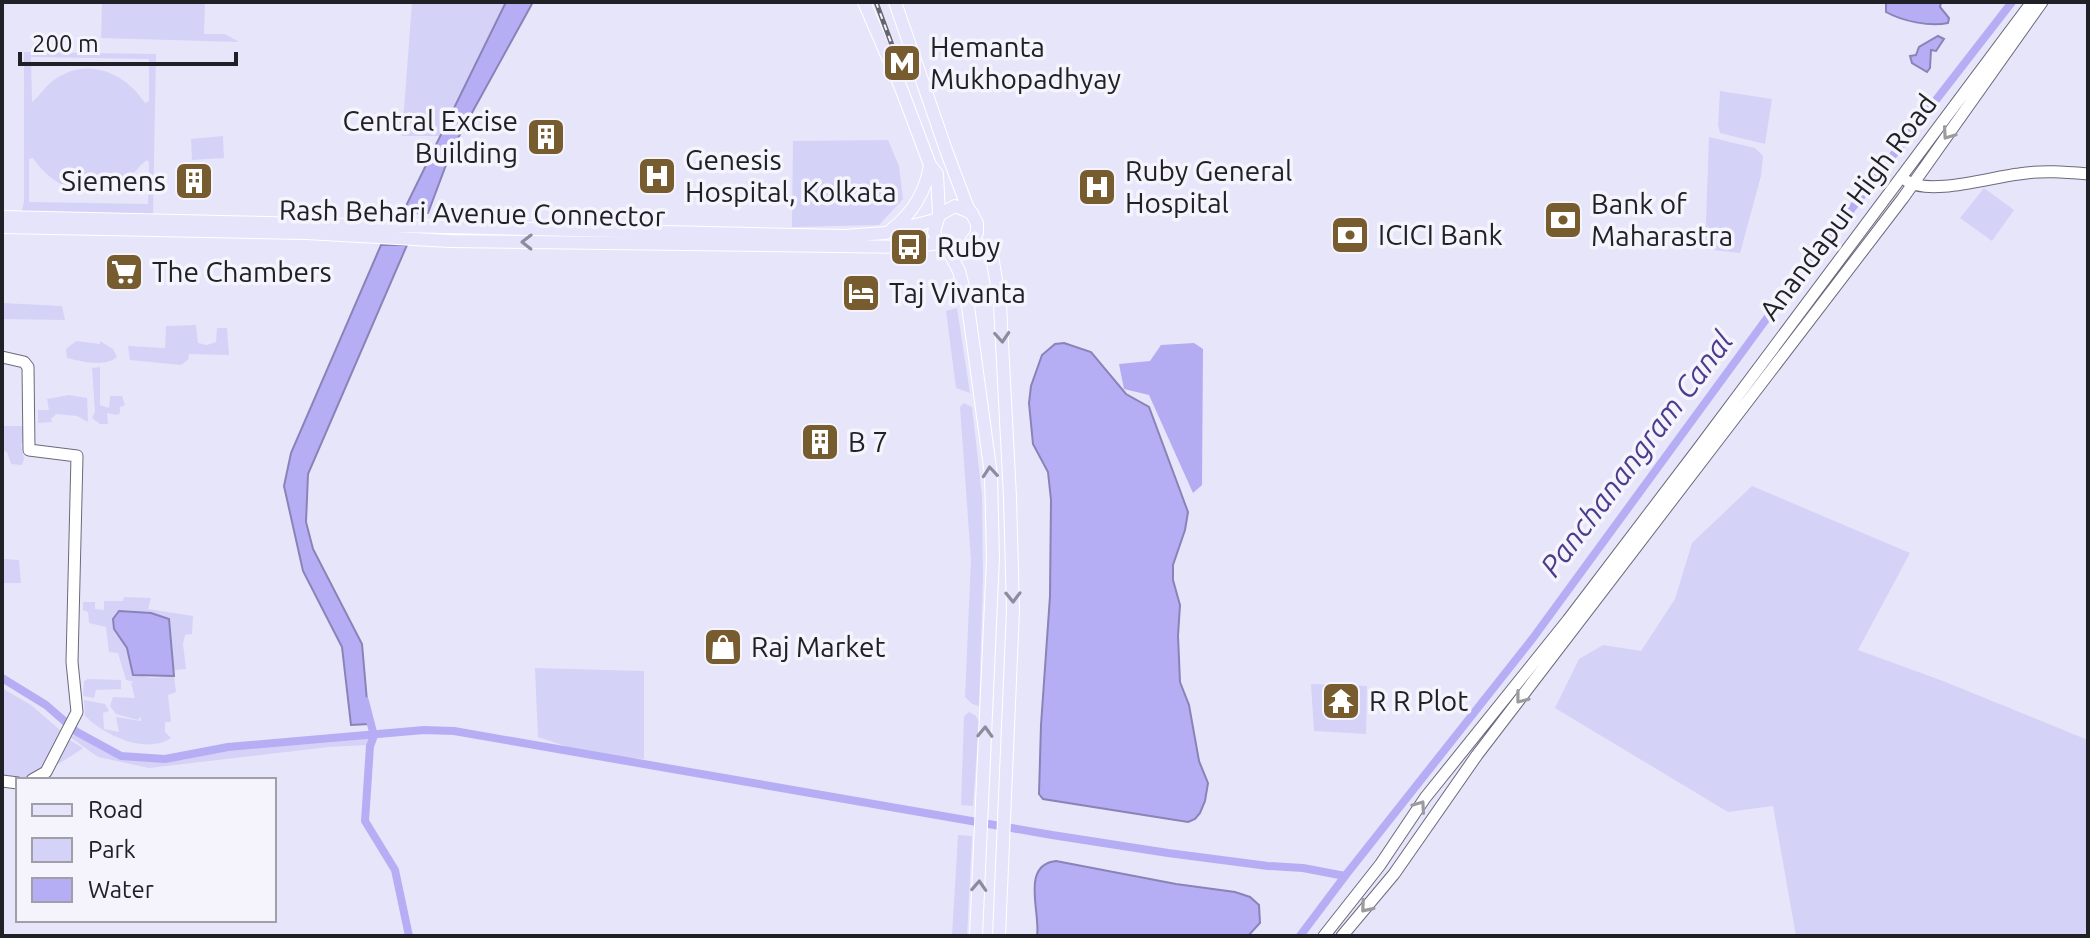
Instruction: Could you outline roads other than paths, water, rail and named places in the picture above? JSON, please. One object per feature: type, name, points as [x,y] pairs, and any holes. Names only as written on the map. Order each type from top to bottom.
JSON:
[{"type":"main road","points":[[864,2],[930,165],[937,174],[934,232],[959,271],[968,306],[991,475],[993,558],[976,936]]},
{"type":"main road","points":[[895,2],[946,150],[978,228],[974,240],[963,249],[943,245]]},
{"type":"main road","name":"Anandapur High Road","points":[[1324,936],[1380,865],[1425,798],[1568,620],[2032,2]]},
{"type":"main road","name":"Anandapur High Road","points":[[1342,936],[1394,874],[1475,757],[1912,184],[2042,2]]},
{"type":"main road","points":[[885,233],[902,221],[913,207],[926,182],[930,165]]},
{"type":"main road","points":[[1901,177],[1912,184],[1929,187],[2043,172],[2088,174]]},
{"type":"main road","points":[[422,233],[885,233],[937,217],[955,206],[972,213]]},
{"type":"main road","name":"Rash Behari Avenue Connector","points":[[2,217],[386,225],[422,233]]},
{"type":"main road","name":"Rash Behari Avenue Connector","points":[[2,227],[306,233],[381,239],[422,233],[909,247],[943,245]]},
{"type":"main road","points":[[974,240],[992,256],[1000,304],[1005,386],[1013,610],[999,936]]},
{"type":"main road","points":[[2,357],[27,364],[29,450],[77,455],[72,651],[76,714],[46,772],[36,778]]},
{"type":"water","points":[[506,2],[533,2],[452,149],[428,213],[403,212]]},
{"type":"water","points":[[1886,2],[1941,2],[1940,7],[1949,18],[1948,23],[1925,24],[1900,18],[1886,12]]},
{"type":"water","points":[[1938,36],[1944,39],[1936,51],[1931,50],[1927,72],[1912,63],[1910,56],[1916,55],[1919,47]]},
{"type":"water","points":[[381,245],[407,245],[308,474],[306,522],[313,549],[362,644],[369,724],[351,725],[342,647],[303,571],[284,486],[291,453]]},
{"type":"water","points":[[1064,343],[1091,352],[1126,394],[1149,407],[1188,512],[1173,565],[1173,580],[1180,605],[1180,682],[1189,705],[1199,761],[1208,783],[1200,813],[1188,822],[1043,799],[1039,794],[1050,596],[1051,500],[1048,472],[1033,444],[1029,403],[1031,386],[1042,355],[1055,344]]},
{"type":"water","points":[[119,611],[151,613],[169,619],[174,676],[133,675],[127,648],[114,629],[113,619]]},
{"type":"water","points":[[1056,861],[1235,892],[1250,897],[1259,905],[1260,923],[1248,936],[1037,936],[1035,880],[1045,864]]},
{"type":"waterway","name":"Panchanangram Canal","points":[[1300,936],[1533,638],[1770,314],[2012,2]]},
{"type":"waterway","points":[[2,678],[46,705],[77,732],[121,756],[165,759],[228,747],[424,730],[454,731],[1052,835],[1345,876]]},
{"type":"waterway","points":[[365,701],[374,736],[370,746],[365,821],[395,870],[409,936]]},
{"type":"railway","points":[[876,2],[899,64]]},
{"type":"place","name":"Hemanta Mukhopadhyay","points":[[902,63]]},
{"type":"place","name":"Central Excise Building","points":[[546,137]]},
{"type":"place","name":"Genesis Hospital, Kolkata","points":[[657,176]]},
{"type":"place","name":"Siemens","points":[[194,181]]},
{"type":"place","name":"Ruby General Hospital","points":[[1097,187]]},
{"type":"place","name":"Bank of Maharastra","points":[[1563,220]]},
{"type":"place","name":"ICICI Bank","points":[[1350,235]]},
{"type":"place","name":"Ruby","points":[[909,247]]},
{"type":"place","name":"The Chambers","points":[[124,272]]},
{"type":"place","name":"Taj Vivanta","points":[[861,293]]},
{"type":"place","name":"B 7","points":[[820,442]]},
{"type":"place","name":"Raj Market","points":[[723,647]]},
{"type":"place","name":"R R Plot","points":[[1341,701]]}]
